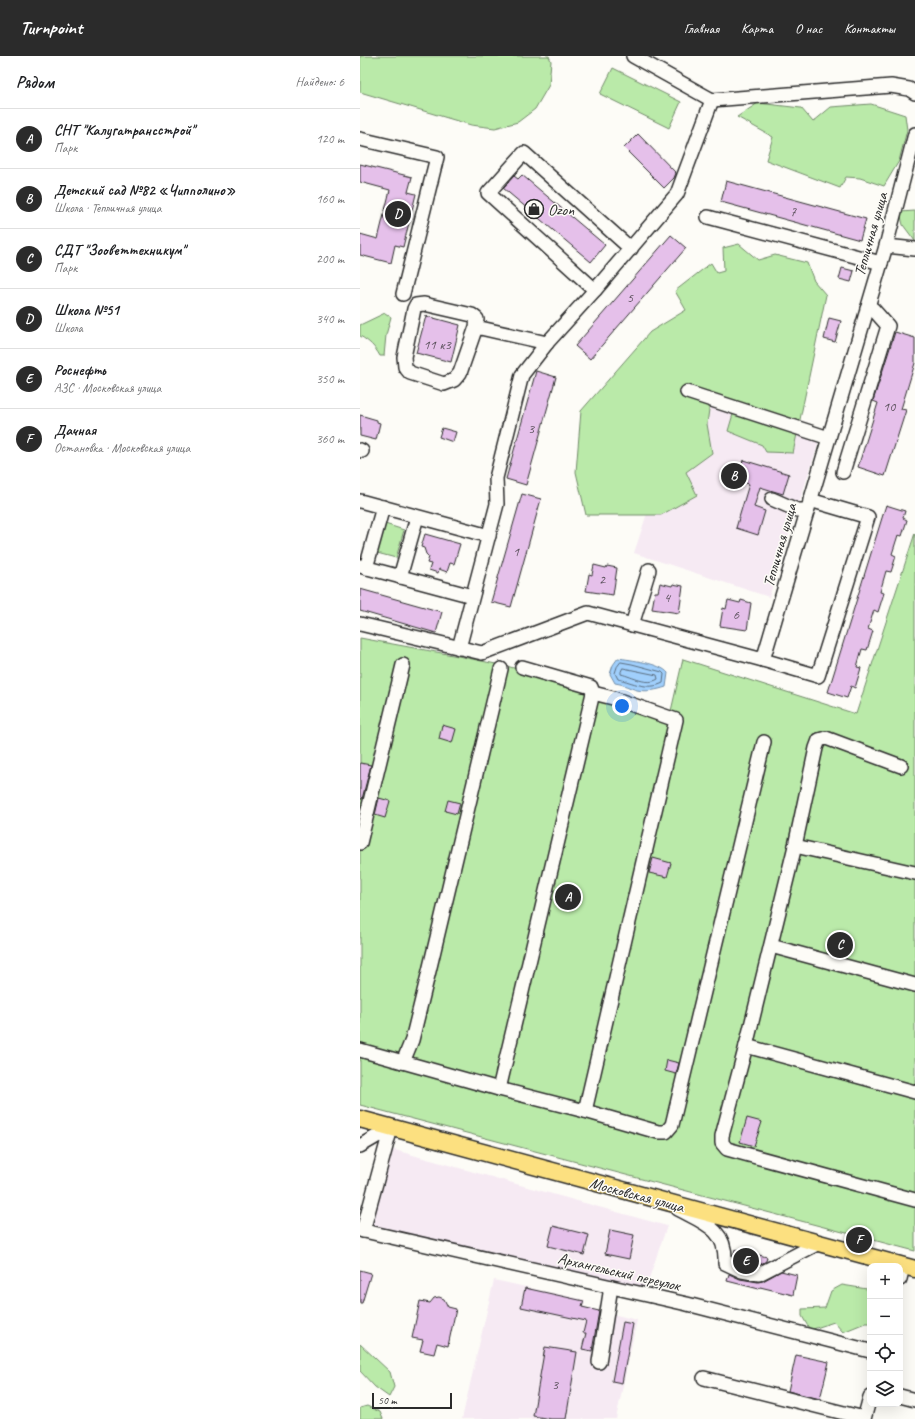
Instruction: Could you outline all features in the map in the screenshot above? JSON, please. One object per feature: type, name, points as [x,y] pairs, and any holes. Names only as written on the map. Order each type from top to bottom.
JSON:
[{"type":"main road","name":"Московская улица","points":[[360,1120],[819,1243],[906,1271]]},
{"type":"street","points":[[633,56],[712,100],[891,86],[909,89],[915,93]]},
{"type":"street","points":[[459,648],[498,504],[496,478],[522,375],[547,344],[596,290],[678,194],[712,100]]},
{"type":"street","name":"Тепличная улица","points":[[763,660],[886,246],[915,134]]},
{"type":"street","points":[[360,139],[437,157],[403,294]]},
{"type":"street","points":[[596,290],[488,193],[524,153],[631,249]]},
{"type":"street","points":[[708,216],[881,263]]},
{"type":"street","points":[[886,246],[915,249]]},
{"type":"street","points":[[424,304],[472,315],[477,319],[476,327],[460,373],[454,380],[444,384],[410,373],[405,368],[404,357],[414,309],[416,306],[424,304]]},
{"type":"street","points":[[843,472],[888,326],[873,309],[867,309]]},
{"type":"street","points":[[476,327],[547,344]]},
{"type":"street","points":[[687,392],[828,438]]},
{"type":"street","points":[[360,624],[482,653],[588,613],[818,676],[868,517],[808,505],[797,510],[772,499]]},
{"type":"street","points":[[360,501],[489,536]]},
{"type":"street","points":[[383,507],[363,567],[472,596]]},
{"type":"street","points":[[400,577],[417,517]]},
{"type":"street","points":[[632,625],[649,570]]},
{"type":"street","points":[[360,843],[403,664]]},
{"type":"street","points":[[499,1089],[593,693],[592,687],[522,667]]},
{"type":"street","points":[[403,1062],[414,1033],[501,669]]},
{"type":"street","points":[[585,1111],[676,720],[613,698],[593,693]]},
{"type":"street","points":[[902,766],[826,738],[819,740],[795,846],[746,1046],[722,1136],[722,1144],[727,1149],[915,1200]]},
{"type":"street","points":[[360,1050],[658,1132],[666,1132],[672,1125],[764,742]]},
{"type":"street","points":[[795,846],[915,873]]},
{"type":"street","points":[[770,946],[915,985]]},
{"type":"street","points":[[746,1046],[915,1092]]},
{"type":"street","points":[[360,1146],[391,1128]]},
{"type":"street","points":[[362,1230],[391,1128]]},
{"type":"street","points":[[664,1202],[712,1227],[719,1236],[726,1253],[725,1263],[742,1271],[758,1274],[819,1243]]},
{"type":"street","name":"Архангельский переулок","points":[[362,1230],[687,1304],[867,1350]]},
{"type":"street","points":[[599,1362],[611,1287]]},
{"type":"street","points":[[704,1378],[864,1419],[867,1407]]},
{"type":"street","points":[[903,1397],[915,1400]]},
{"type":"shaded area","points":[[685,398],[819,441],[769,597],[634,553]]},
{"type":"shaded area","points":[[391,1149],[667,1226],[645,1290],[372,1227]]},
{"type":"shaded area","points":[[494,1280],[585,1300],[584,1307],[637,1320],[616,1419],[462,1419]]},
{"type":"green space","points":[[360,56],[549,56],[551,61],[549,85],[535,109],[518,122],[495,128],[471,125],[360,92]]},
{"type":"green space","points":[[613,68],[681,102],[669,128],[600,94]]},
{"type":"green space","points":[[758,103],[801,108],[813,122],[831,107],[871,104],[905,115],[907,130],[899,161],[884,186],[860,178],[846,177],[840,188],[766,160],[773,137],[737,117]]},
{"type":"green space","points":[[915,211],[915,241],[903,225],[900,212]]},
{"type":"green space","points":[[739,244],[758,260],[775,255],[807,263],[814,281],[826,295],[793,453],[766,452],[762,445],[728,431],[736,404],[711,395],[707,424],[712,453],[686,472],[697,495],[661,515],[586,515],[576,472],[581,411],[650,332],[686,310],[675,291],[711,263],[717,273],[724,271],[723,248]]},
{"type":"green space","points":[[385,313],[391,317],[386,335],[384,356],[380,356],[372,344],[360,336],[360,325]]},
{"type":"green space","points":[[385,524],[404,530],[396,558],[377,553]]},
{"type":"green space","points":[[915,533],[915,1251],[360,1105],[360,638],[510,667],[671,711],[683,659],[856,714]]},
{"type":"green space","points":[[842,1285],[867,1289],[867,1323],[843,1332],[834,1322],[810,1330],[802,1316],[802,1309],[825,1308],[831,1291]]},
{"type":"green space","points":[[360,1344],[390,1372],[394,1387],[389,1397],[375,1387],[360,1371]]},
{"type":"green space","points":[[367,1406],[380,1412],[383,1419],[360,1419],[360,1408]]},
{"type":"water","points":[[618,658],[645,662],[664,670],[668,673],[666,687],[641,691],[615,683],[610,674],[613,665]]},
{"type":"building","points":[[638,134],[676,173],[674,178],[664,188],[624,148]]},
{"type":"building","points":[[360,164],[412,177],[408,192],[416,194],[403,247],[395,245],[391,263],[360,255],[360,234],[378,239],[390,190],[360,182]]},
{"type":"building","points":[[522,175],[605,245],[591,262],[503,188],[514,176],[518,179]]},
{"type":"building","points":[[726,181],[866,219],[860,240],[721,202]]},
{"type":"building","points":[[671,235],[686,248],[590,359],[575,346]]},
{"type":"building","points":[[842,268],[854,271],[851,282],[839,279]]},
{"type":"building","points":[[426,316],[460,325],[451,362],[416,353]]},
{"type":"building","points":[[829,318],[841,321],[835,342],[824,339]]},
{"type":"building","points":[[895,332],[915,338],[915,363],[901,409],[906,410],[885,476],[858,467],[878,403],[873,401]]},
{"type":"building","points":[[536,371],[556,377],[526,485],[506,479]]},
{"type":"building","points":[[360,415],[377,420],[377,422],[380,423],[376,440],[360,436]]},
{"type":"building","points":[[442,428],[456,432],[453,442],[439,437]]},
{"type":"building","points":[[743,460],[789,474],[783,494],[760,487],[754,507],[765,511],[758,535],[736,528],[749,484],[737,480]]},
{"type":"building","points":[[522,494],[541,499],[511,607],[491,602]]},
{"type":"building","points":[[886,505],[905,511],[903,518],[907,520],[902,536],[898,535],[892,554],[896,556],[891,572],[886,571],[880,592],[884,593],[878,612],[874,610],[868,629],[873,631],[867,650],[862,649],[857,667],[861,668],[855,688],[851,686],[847,698],[828,692]]},
{"type":"building","points":[[425,534],[460,544],[454,564],[450,563],[447,572],[439,569],[438,573],[429,570],[431,564],[427,563],[429,557],[424,548],[421,547]]},
{"type":"building","points":[[594,565],[606,568],[607,566],[617,568],[613,595],[586,591],[589,574],[592,575]]},
{"type":"building","points":[[660,583],[672,586],[673,584],[683,586],[679,613],[652,609],[655,592],[658,592]]},
{"type":"building","points":[[360,589],[442,612],[436,633],[360,611]]},
{"type":"building","points":[[728,600],[740,603],[741,600],[751,603],[747,630],[720,626],[723,608],[726,609]]},
{"type":"building","points":[[442,725],[456,729],[452,743],[439,739]]},
{"type":"building","points":[[360,763],[371,765],[362,799],[360,799]]},
{"type":"building","points":[[379,798],[390,801],[385,818],[375,815]]},
{"type":"building","points":[[448,800],[460,803],[457,814],[445,811]]},
{"type":"building","points":[[653,858],[671,863],[667,877],[649,873]]},
{"type":"building","points":[[667,1060],[679,1063],[676,1074],[665,1071]]},
{"type":"building","points":[[747,1118],[762,1122],[754,1146],[740,1142]]},
{"type":"building","points":[[553,1226],[589,1235],[584,1255],[548,1246]]},
{"type":"building","points":[[610,1230],[634,1235],[629,1259],[605,1254]]},
{"type":"building","points":[[735,1249],[767,1257],[766,1261],[758,1266],[744,1263],[733,1258]]},
{"type":"building","points":[[360,1270],[371,1273],[362,1303],[360,1303]]},
{"type":"building","points":[[781,1271],[797,1275],[793,1295],[727,1281],[729,1274],[740,1279],[758,1282],[763,1281]]},
{"type":"building","points":[[525,1288],[584,1301],[582,1307],[599,1311],[592,1351],[582,1349],[586,1333],[583,1333],[586,1321],[521,1307]]},
{"type":"building","points":[[439,1297],[444,1299],[448,1307],[456,1309],[448,1346],[437,1343],[434,1354],[420,1351],[423,1340],[412,1338],[420,1301],[430,1303],[434,1298]]},
{"type":"building","points":[[623,1322],[633,1324],[622,1383],[612,1381]]},
{"type":"building","points":[[545,1347],[577,1352],[566,1419],[551,1419],[533,1416]]},
{"type":"building","points":[[796,1355],[829,1362],[820,1399],[788,1391]]},
{"type":"place","name":"Ozon","points":[[534,209]]},
{"type":"place","name":"Школа №51","points":[[398,214]]},
{"type":"place","name":"Детский сад №82 «Чипполино»","points":[[734,476]]},
{"type":"place","name":"СНТ \"Калугатрансстрой\"","points":[[568,897]]},
{"type":"place","name":"СДТ \"Зооветтехникум\"","points":[[840,945]]},
{"type":"place","name":"Дачная","points":[[859,1240]]},
{"type":"place","name":"Роснефть","points":[[746,1261]]}]
